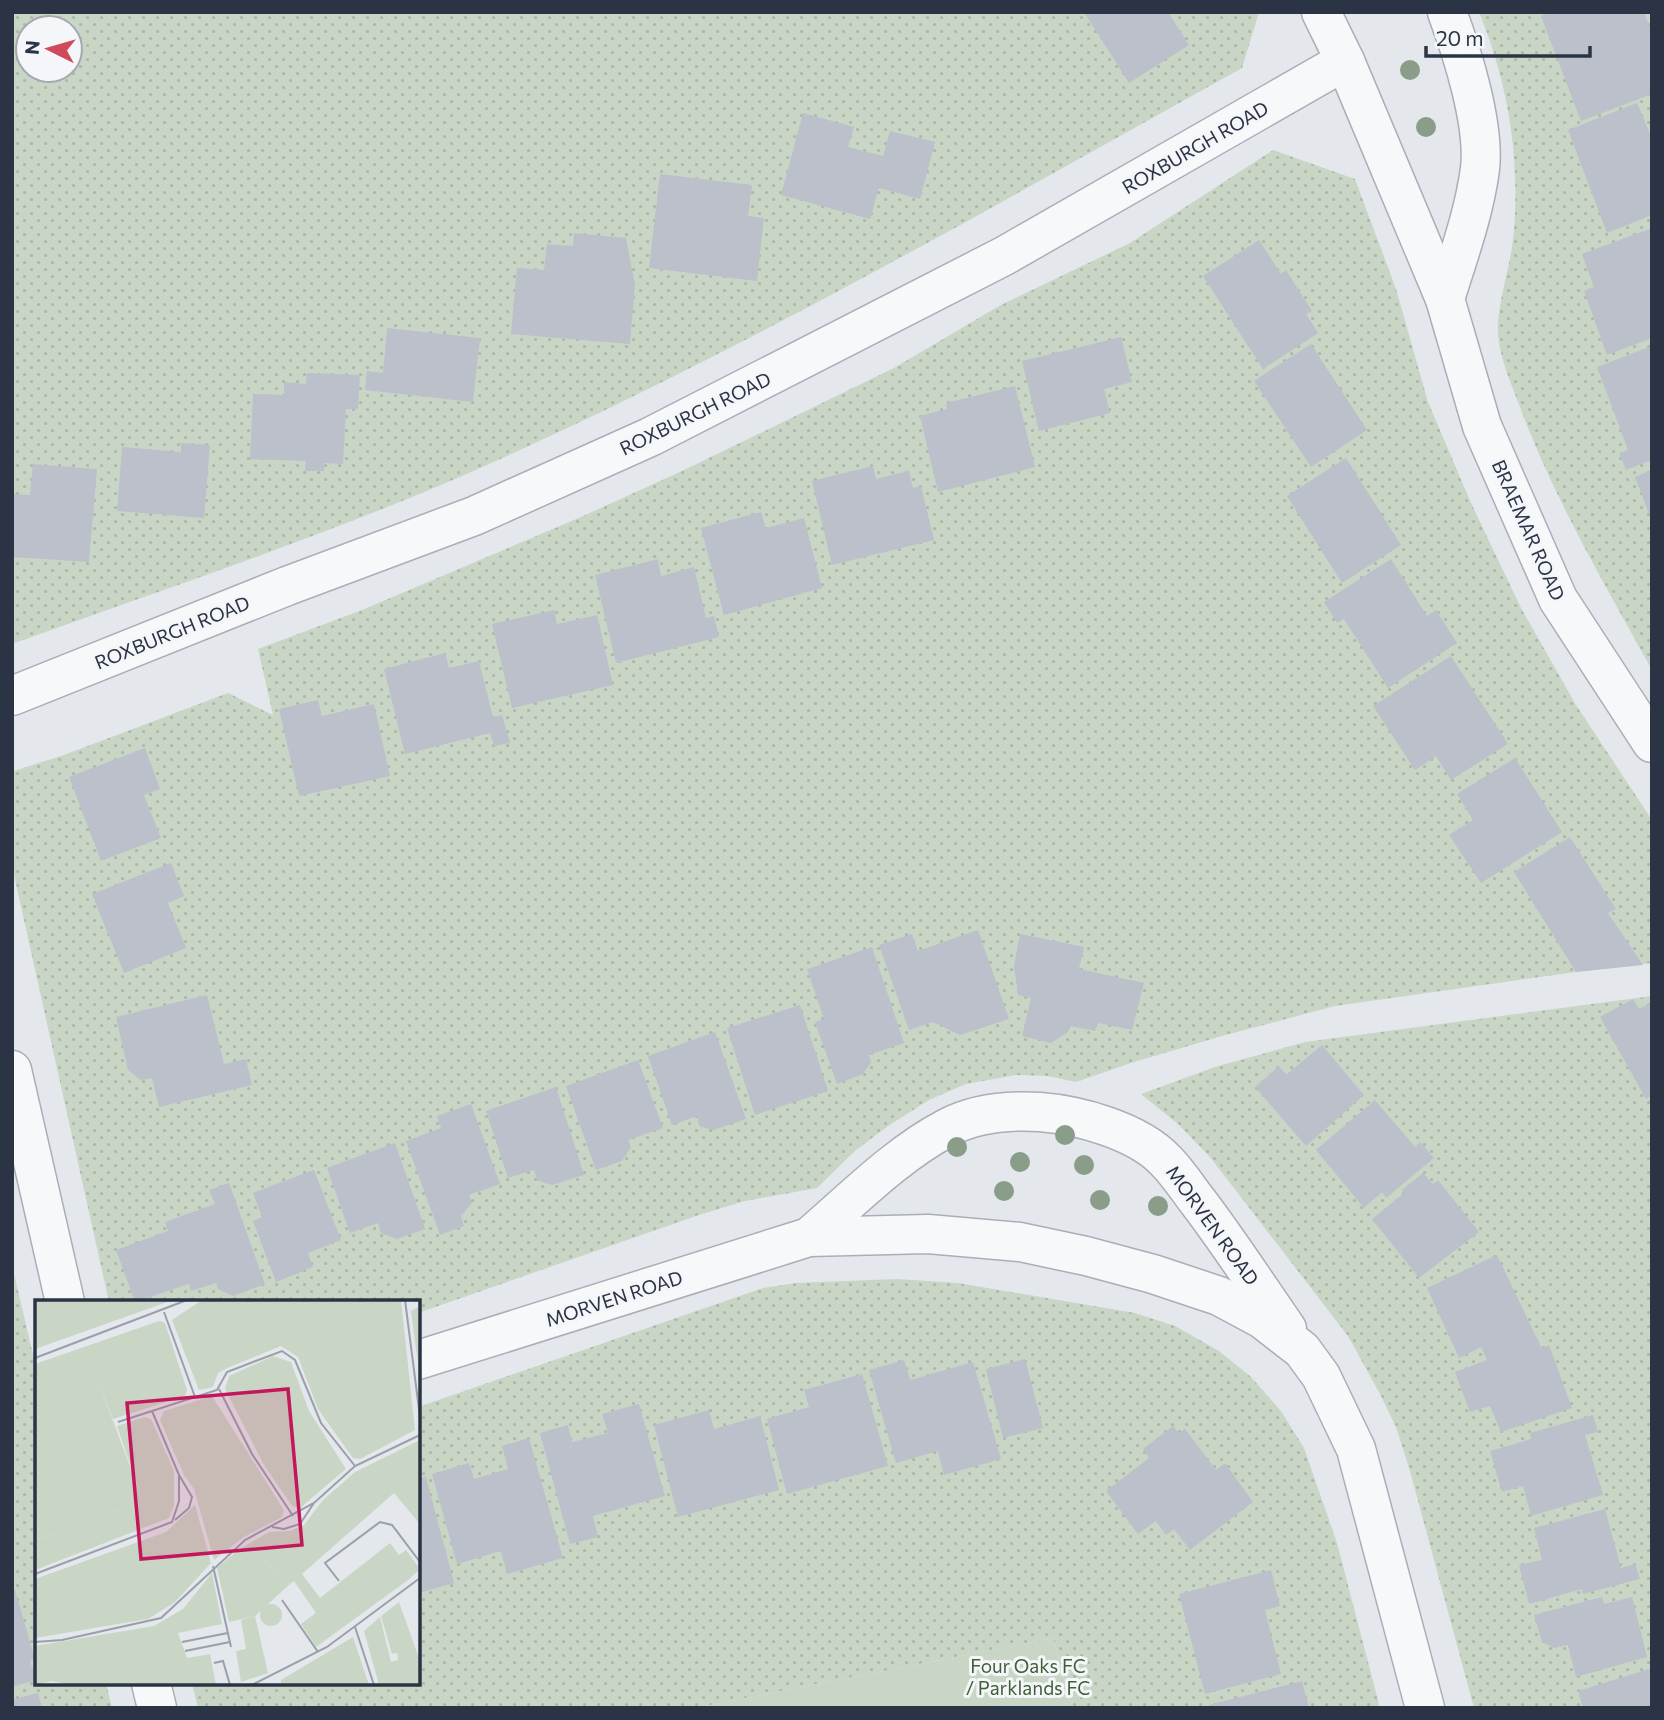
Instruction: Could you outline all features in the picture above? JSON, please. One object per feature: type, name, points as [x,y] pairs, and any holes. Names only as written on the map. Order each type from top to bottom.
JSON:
[{"type":"street","name":"BRAEMAR ROAD","points":[[1321,12],[1345,61],[1445,299],[1482,426],[1558,599],[1652,743]]},
{"type":"street","points":[[1445,299],[1472,212],[1480,167],[1476,115],[1461,50],[1447,12]]},
{"type":"street","name":"ROXBURGH ROAD","points":[[12,696],[287,586],[474,516],[650,437],[1004,256],[1345,61]]},
{"type":"street","points":[[12,1070],[65,1300]]},
{"type":"street","name":"MORVEN ROAD","points":[[809,1237],[913,1149],[947,1128],[980,1115],[1018,1111],[1059,1113],[1087,1119],[1131,1136],[1165,1160],[1223,1235],[1321,1376],[1356,1448],[1425,1708]]},
{"type":"street","name":"MORVEN ROAD","points":[[420,1359],[809,1237],[928,1234],[1020,1242],[1153,1274],[1219,1296],[1262,1319],[1302,1350]]},
{"type":"street","points":[[152,1685],[157,1708]]},
{"type":"green space","points":[[12,12],[1259,12],[1242,68],[874,272],[688,369],[498,460],[379,510],[12,644]]},
{"type":"green space","points":[[1479,12],[1652,12],[1652,670],[1549,477],[1501,353],[1498,324],[1513,240],[1514,153],[1498,67]]},
{"type":"green space","points":[[1273,150],[1355,179],[1396,289],[1428,402],[1471,503],[1521,608],[1576,705],[1652,820],[1652,963],[1335,1006],[1222,1036],[1076,1082],[1048,1076],[1016,1075],[966,1084],[929,1100],[888,1126],[856,1150],[817,1188],[745,1201],[699,1215],[420,1312],[420,1300],[109,1300],[12,866],[14,771],[228,693],[273,715],[258,649],[362,610],[682,471],[894,368],[999,306],[1130,243]]},
{"type":"green space","points":[[1652,996],[1652,1708],[1474,1708],[1410,1471],[1396,1427],[1380,1394],[1348,1336],[1210,1157],[1178,1124],[1141,1094],[1215,1067],[1305,1042]]},
{"type":"green space","points":[[12,1265],[35,1363],[35,1685],[106,1685],[112,1708],[12,1708]]},
{"type":"green space","points":[[897,1279],[958,1283],[1135,1313],[1175,1326],[1219,1351],[1251,1377],[1281,1411],[1304,1448],[1337,1543],[1380,1708],[1072,1708],[1053,1638],[695,1708],[198,1708],[192,1685],[420,1685],[420,1406],[763,1288],[796,1283]]},
{"type":"green space","name":"Four Oaks FC / Parklands FC","points":[[1053,1638],[1072,1708],[695,1708]]},
{"type":"building","points":[[1084,12],[1168,12],[1189,45],[1129,83]]},
{"type":"building","points":[[1550,12],[1644,12],[1652,33],[1652,94],[1581,121],[1541,16]]},
{"type":"building","points":[[1637,103],[1652,139],[1652,215],[1607,233],[1568,130]]},
{"type":"building","points":[[803,113],[854,127],[848,147],[883,156],[890,131],[935,142],[920,199],[879,188],[870,219],[781,195]]},
{"type":"building","points":[[660,174],[752,185],[748,216],[764,218],[757,281],[649,268]]},
{"type":"building","points":[[1652,228],[1652,338],[1607,355],[1584,291],[1594,287],[1582,254]]},
{"type":"building","points":[[574,233],[626,238],[635,285],[630,344],[511,334],[517,268],[544,270],[547,244],[573,246]]},
{"type":"building","points":[[1259,240],[1281,274],[1286,270],[1312,311],[1306,314],[1318,333],[1263,369],[1203,276]]},
{"type":"building","points":[[387,328],[480,338],[473,402],[365,390],[367,371],[383,373]]},
{"type":"building","points":[[1121,337],[1132,382],[1104,389],[1110,413],[1039,431],[1022,361]]},
{"type":"building","points":[[1311,344],[1367,430],[1311,467],[1254,381]]},
{"type":"building","points":[[1652,346],[1652,460],[1626,470],[1619,453],[1628,450],[1597,367]]},
{"type":"building","points":[[307,373],[360,375],[358,409],[346,409],[343,464],[324,463],[324,471],[305,471],[306,461],[250,459],[253,394],[284,395],[284,382],[306,384]]},
{"type":"building","points":[[1015,386],[1035,467],[938,492],[920,416],[947,409],[946,403]]},
{"type":"building","points":[[181,443],[210,445],[204,518],[117,511],[122,447],[181,452]]},
{"type":"building","points":[[1346,458],[1401,545],[1342,583],[1287,496]]},
{"type":"building","points":[[33,464],[97,469],[89,562],[12,557],[12,494],[30,495]]},
{"type":"building","points":[[873,466],[876,479],[909,471],[913,488],[921,486],[934,540],[832,565],[812,481]]},
{"type":"building","points":[[1652,470],[1652,513],[1649,514],[1635,477]]},
{"type":"building","points":[[761,512],[766,528],[804,518],[822,588],[724,615],[701,528]]},
{"type":"building","points":[[658,559],[661,576],[694,567],[706,618],[714,616],[719,637],[616,663],[595,575]]},
{"type":"building","points":[[1391,559],[1427,616],[1436,610],[1457,643],[1388,688],[1344,619],[1337,623],[1324,602]]},
{"type":"building","points":[[554,610],[557,624],[597,615],[613,685],[512,708],[492,624]]},
{"type":"building","points":[[445,653],[449,668],[479,661],[493,717],[502,715],[510,743],[494,746],[490,733],[405,754],[384,669]]},
{"type":"building","points":[[1451,656],[1508,744],[1451,780],[1436,756],[1415,770],[1373,706]]},
{"type":"building","points":[[318,700],[322,716],[374,704],[390,776],[299,796],[279,709]]},
{"type":"building","points":[[145,748],[160,789],[144,795],[161,838],[101,861],[69,777]]},
{"type":"building","points":[[1515,758],[1562,832],[1481,883],[1449,835],[1473,820],[1457,794]]},
{"type":"building","points":[[1570,837],[1616,909],[1608,913],[1643,965],[1576,972],[1514,872]]},
{"type":"building","points":[[171,863],[184,896],[168,903],[186,948],[124,973],[92,894]]},
{"type":"building","points":[[978,930],[1009,1019],[960,1035],[933,1022],[909,1030],[879,945],[912,934],[918,951]]},
{"type":"building","points":[[1020,934],[1084,947],[1079,969],[1144,983],[1132,1030],[1098,1023],[1095,1031],[1071,1026],[1068,1032],[1051,1043],[1022,1036],[1031,998],[1018,995],[1014,966]]},
{"type":"building","points":[[872,947],[904,1043],[869,1055],[871,1062],[863,1074],[837,1084],[815,1022],[824,1019],[807,969]]},
{"type":"building","points":[[207,995],[224,1064],[246,1059],[252,1085],[159,1107],[152,1078],[141,1080],[128,1070],[116,1017]]},
{"type":"building","points":[[1633,999],[1639,1009],[1652,1002],[1652,1095],[1646,1099],[1600,1017]]},
{"type":"building","points":[[800,1005],[828,1091],[755,1115],[727,1028]]},
{"type":"building","points":[[715,1032],[746,1119],[713,1130],[699,1126],[697,1116],[672,1125],[648,1056]]},
{"type":"building","points":[[1322,1045],[1364,1095],[1306,1146],[1255,1087],[1279,1066],[1286,1075]]},
{"type":"building","points":[[638,1060],[663,1128],[628,1140],[631,1147],[622,1161],[596,1170],[566,1086]]},
{"type":"building","points":[[556,1087],[584,1175],[552,1185],[537,1180],[534,1170],[508,1178],[486,1111]]},
{"type":"building","points":[[1375,1100],[1415,1147],[1420,1142],[1434,1158],[1386,1198],[1382,1192],[1364,1208],[1316,1150]]},
{"type":"building","points":[[471,1104],[500,1184],[469,1195],[472,1203],[461,1216],[464,1226],[440,1235],[406,1141],[441,1128],[437,1116]]},
{"type":"building","points":[[395,1143],[425,1229],[397,1239],[381,1233],[378,1223],[350,1233],[327,1168]]},
{"type":"building","points":[[314,1170],[341,1240],[308,1253],[313,1267],[276,1282],[253,1221],[262,1217],[253,1193]]},
{"type":"building","points":[[1423,1173],[1433,1184],[1438,1180],[1479,1232],[1419,1278],[1372,1219],[1404,1193],[1402,1190]]},
{"type":"building","points":[[229,1183],[265,1284],[233,1296],[218,1289],[216,1283],[191,1291],[189,1284],[134,1300],[116,1250],[168,1231],[165,1222],[215,1204],[209,1190]]},
{"type":"building","points":[[1497,1255],[1542,1349],[1549,1345],[1572,1408],[1501,1432],[1490,1406],[1470,1412],[1455,1372],[1487,1360],[1481,1347],[1459,1358],[1427,1288]]},
{"type":"building","points":[[1025,1359],[1043,1428],[1003,1438],[986,1369]]},
{"type":"building","points":[[904,1360],[910,1380],[973,1362],[1001,1459],[944,1475],[938,1451],[896,1463],[869,1370]]},
{"type":"building","points":[[862,1374],[888,1466],[787,1494],[767,1419],[809,1407],[804,1390]]},
{"type":"building","points":[[639,1404],[665,1496],[593,1516],[598,1537],[570,1544],[540,1433],[568,1425],[572,1442],[608,1433],[602,1414]]},
{"type":"building","points":[[709,1410],[714,1429],[760,1416],[779,1490],[678,1517],[654,1425]]},
{"type":"building","points":[[1593,1415],[1598,1432],[1585,1435],[1603,1495],[1531,1516],[1523,1486],[1502,1492],[1490,1451],[1531,1439],[1530,1433]]},
{"type":"building","points":[[1173,1426],[1179,1433],[1185,1429],[1216,1470],[1225,1463],[1253,1502],[1190,1550],[1174,1529],[1166,1535],[1156,1521],[1138,1534],[1106,1491],[1149,1458],[1143,1449]]},
{"type":"building","points":[[529,1438],[563,1558],[507,1574],[501,1551],[457,1564],[432,1474],[469,1463],[474,1479],[508,1469],[502,1446]]},
{"type":"building","points":[[426,1477],[454,1583],[420,1593],[420,1478]]},
{"type":"building","points":[[1605,1509],[1621,1568],[1635,1564],[1640,1579],[1583,1594],[1582,1589],[1529,1604],[1519,1565],[1542,1560],[1534,1528]]},
{"type":"building","points":[[1271,1570],[1280,1606],[1265,1610],[1281,1674],[1205,1694],[1179,1594]]},
{"type":"building","points":[[12,1590],[15,1590],[35,1659],[30,1661],[35,1680],[12,1687]]},
{"type":"building","points":[[1602,1597],[1604,1604],[1632,1597],[1647,1657],[1576,1677],[1568,1645],[1554,1648],[1542,1642],[1534,1615]]},
{"type":"building","points":[[1652,1668],[1652,1708],[1583,1708],[1578,1691]]},
{"type":"building","points":[[1302,1681],[1309,1708],[1210,1708],[1209,1705]]},
{"type":"building","points":[[38,1693],[42,1708],[12,1708],[12,1700]]}]
